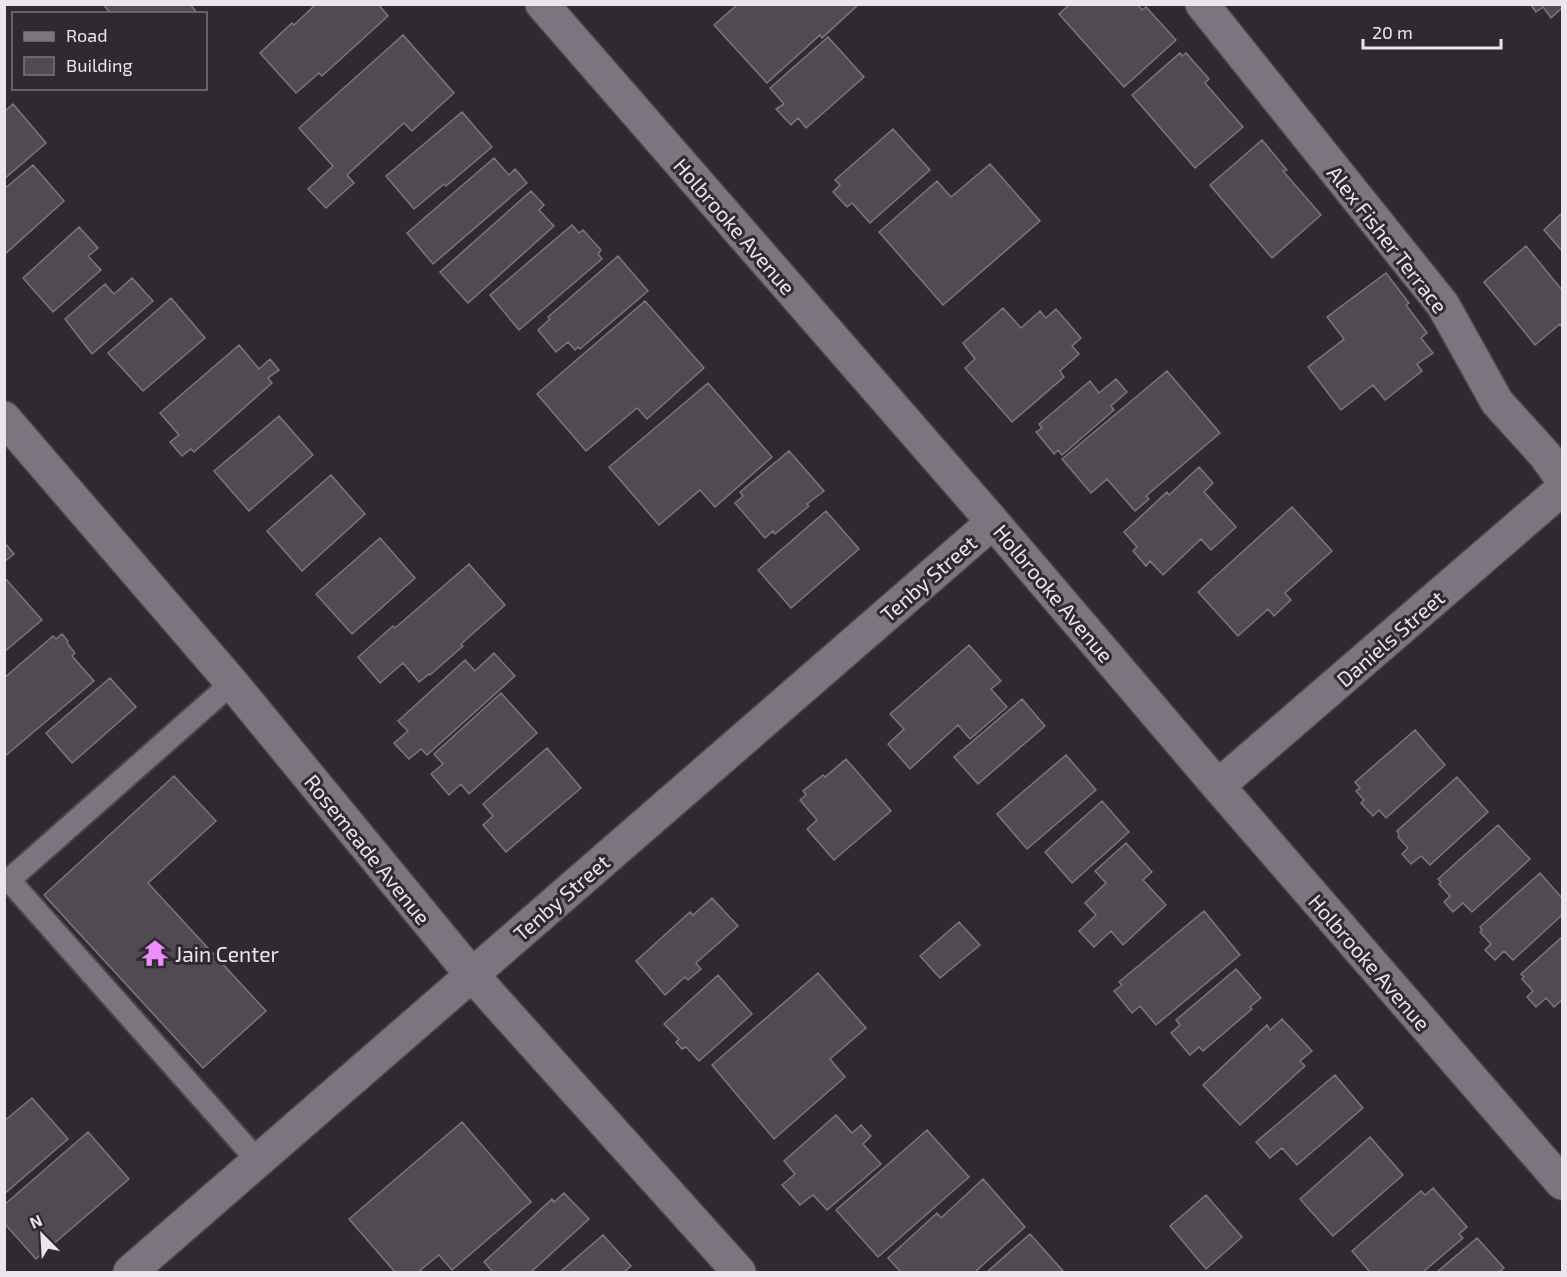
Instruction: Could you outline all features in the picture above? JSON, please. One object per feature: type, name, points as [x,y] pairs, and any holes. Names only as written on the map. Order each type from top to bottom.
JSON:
[{"type":"street","name":"Holbrooke Avenue","points":[[542,4],[993,522],[1218,786],[1563,1183]]},
{"type":"street","name":"Alex Fisher Terrace","points":[[1202,4],[1443,305],[1497,402],[1545,455],[1563,479]]},
{"type":"street","name":"Rosemeade Avenue","points":[[4,418],[232,683],[472,975],[739,1272]]},
{"type":"street","name":"Daniels Street","points":[[1218,786],[1563,489]]},
{"type":"street","name":"Tenby Street","points":[[130,1272],[993,522]]},
{"type":"lane","points":[[232,683],[9,880],[258,1161]]},
{"type":"building","points":[[103,4],[190,4],[196,12],[109,12]]},
{"type":"building","points":[[316,4],[378,4],[388,16],[322,76],[319,73],[296,93],[260,53]]},
{"type":"building","points":[[738,4],[859,4],[822,38],[820,35],[767,83],[714,25]]},
{"type":"building","points":[[1070,4],[1137,4],[1142,10],[1146,7],[1176,40],[1124,87],[1059,14]]},
{"type":"building","points":[[1530,4],[1562,4],[1562,8],[1551,18],[1543,7],[1536,12]]},
{"type":"building","points":[[403,35],[454,93],[412,131],[404,123],[347,175],[354,183],[326,208],[308,189],[333,166],[299,128]]},
{"type":"building","points":[[828,37],[864,77],[806,128],[798,118],[791,125],[776,109],[784,104],[770,88]]},
{"type":"building","points":[[1180,53],[1182,56],[1186,53],[1209,79],[1205,83],[1243,127],[1195,168],[1132,95]]},
{"type":"building","points":[[13,104],[46,143],[4,179],[4,112]]},
{"type":"building","points":[[462,112],[492,147],[446,186],[444,184],[414,209],[386,176]]},
{"type":"building","points":[[893,129],[930,170],[870,223],[852,203],[847,207],[833,192],[840,185],[835,180]]},
{"type":"building","points":[[1262,140],[1287,170],[1283,171],[1321,215],[1272,258],[1210,185]]},
{"type":"building","points":[[494,158],[509,175],[515,169],[527,183],[433,264],[407,233]]},
{"type":"building","points":[[990,164],[1040,221],[943,305],[879,232],[937,181],[951,197]]},
{"type":"building","points":[[33,165],[64,201],[5,254],[4,189]]},
{"type":"building","points":[[531,191],[544,205],[539,210],[554,226],[468,303],[440,272]]},
{"type":"building","points":[[1562,213],[1562,251],[1544,230]]},
{"type":"building","points":[[572,225],[579,233],[583,230],[601,250],[598,254],[602,259],[519,330],[490,295]]},
{"type":"building","points":[[79,227],[98,248],[88,256],[101,270],[53,312],[23,278]]},
{"type":"building","points":[[1526,246],[1562,290],[1562,327],[1560,324],[1535,345],[1484,282]]},
{"type":"building","points":[[618,256],[648,291],[580,349],[578,347],[575,350],[568,342],[556,352],[538,330],[550,319],[548,317]]},
{"type":"building","points":[[1386,273],[1409,303],[1406,305],[1427,333],[1421,338],[1433,353],[1417,364],[1422,371],[1385,400],[1373,385],[1341,410],[1308,367],[1344,339],[1327,317]]},
{"type":"building","points":[[132,278],[153,301],[92,354],[65,319],[105,284],[114,294]]},
{"type":"building","points":[[171,298],[205,338],[143,391],[108,353]]},
{"type":"building","points":[[645,301],[704,368],[647,419],[637,408],[586,451],[537,394]]},
{"type":"building","points":[[1003,308],[1021,328],[1040,311],[1046,318],[1056,309],[1081,338],[1072,346],[1079,354],[1060,371],[1064,377],[1012,422],[965,368],[975,359],[963,343]]},
{"type":"building","points":[[239,345],[259,369],[270,359],[279,370],[268,378],[272,383],[194,452],[191,449],[182,456],[170,442],[179,435],[160,413]]},
{"type":"building","points":[[1167,371],[1220,433],[1146,496],[1149,499],[1135,511],[1107,479],[1091,493],[1062,459]]},
{"type":"building","points":[[1116,379],[1127,392],[1111,406],[1114,410],[1062,455],[1058,450],[1054,454],[1036,432],[1042,428],[1039,424],[1090,381],[1099,393]]},
{"type":"building","points":[[708,383],[772,457],[715,507],[700,490],[659,525],[609,467]]},
{"type":"building","points":[[279,416],[313,455],[249,511],[214,471]]},
{"type":"building","points":[[789,451],[824,491],[775,534],[773,531],[765,538],[735,503],[743,496],[740,492]]},
{"type":"building","points":[[1199,467],[1213,483],[1204,492],[1236,527],[1211,550],[1201,539],[1163,575],[1150,561],[1146,566],[1133,551],[1137,547],[1124,532],[1167,492],[1169,495]]},
{"type":"building","points":[[331,475],[365,514],[302,571],[267,531]]},
{"type":"building","points":[[1292,507],[1332,551],[1285,593],[1291,600],[1274,616],[1268,609],[1238,636],[1198,592]]},
{"type":"building","points":[[826,511],[859,549],[791,608],[758,570]]},
{"type":"building","points":[[380,538],[415,578],[352,634],[316,594]]},
{"type":"building","points":[[4,542],[14,554],[4,562]]},
{"type":"building","points":[[469,564],[505,605],[461,644],[463,646],[419,682],[403,663],[380,683],[358,657]]},
{"type":"building","points":[[4,577],[42,620],[4,652]]},
{"type":"building","points":[[62,634],[75,653],[72,656],[94,681],[4,757],[4,678],[53,636],[56,639]]},
{"type":"building","points":[[969,645],[1001,681],[991,689],[1007,707],[970,739],[958,725],[910,769],[888,744],[904,729],[890,714]]},
{"type":"building","points":[[494,653],[515,676],[427,755],[421,749],[409,759],[394,743],[408,731],[398,721],[465,660],[475,671]]},
{"type":"building","points":[[110,678],[136,707],[72,763],[46,733]]},
{"type":"building","points":[[501,693],[537,733],[469,794],[461,784],[449,795],[431,774],[443,764],[434,754]]},
{"type":"building","points":[[1022,699],[1045,726],[978,784],[954,757]]},
{"type":"building","points":[[1415,730],[1445,765],[1386,818],[1379,810],[1373,816],[1361,803],[1364,800],[1356,791],[1360,788],[1355,782]]},
{"type":"building","points":[[547,748],[581,788],[506,852],[483,825],[493,816],[483,804]]},
{"type":"building","points":[[1066,755],[1096,790],[1027,849],[997,814]]},
{"type":"building","points":[[846,759],[891,811],[834,860],[807,829],[817,820],[800,800],[806,795],[803,791],[823,775],[825,777]]},
{"type":"building","name":"Jain Center","points":[[174,776],[216,821],[148,883],[266,1011],[203,1068],[44,895]]},
{"type":"building","points":[[1457,777],[1488,812],[1430,865],[1421,856],[1411,864],[1402,854],[1408,848],[1398,837],[1397,831]]},
{"type":"building","points":[[1102,801],[1129,832],[1072,883],[1045,852]]},
{"type":"building","points":[[1498,825],[1530,859],[1472,912],[1463,903],[1453,912],[1444,902],[1450,896],[1439,884],[1441,882],[1438,879]]},
{"type":"building","points":[[1126,843],[1152,872],[1143,880],[1166,905],[1123,945],[1111,931],[1094,947],[1079,931],[1096,915],[1085,903],[1106,883],[1095,871]]},
{"type":"building","points":[[1540,873],[1562,898],[1562,915],[1513,960],[1504,951],[1495,960],[1485,950],[1491,944],[1480,932],[1482,930],[1480,927]]},
{"type":"building","points":[[712,898],[738,926],[696,963],[701,969],[688,980],[685,977],[665,995],[636,961],[690,912],[693,915]]},
{"type":"building","points":[[1204,911],[1240,955],[1156,1025],[1140,1006],[1132,1013],[1114,991],[1122,985],[1119,982]]},
{"type":"building","points":[[959,922],[980,945],[940,978],[920,956]]},
{"type":"building","points":[[1562,937],[1562,1000],[1554,1007],[1546,998],[1536,1007],[1527,997],[1533,991],[1522,979],[1524,977],[1521,974]]},
{"type":"building","points":[[1236,969],[1261,998],[1250,1007],[1252,1009],[1203,1051],[1199,1047],[1190,1055],[1171,1033],[1180,1025],[1176,1020]]},
{"type":"building","points":[[818,973],[866,1028],[830,1059],[845,1077],[774,1139],[712,1065]]},
{"type":"building","points":[[718,975],[752,1014],[699,1061],[686,1047],[682,1049],[676,1042],[679,1039],[664,1024]]},
{"type":"building","points":[[1282,1019],[1312,1051],[1300,1061],[1305,1066],[1240,1125],[1203,1085],[1267,1025],[1270,1030]]},
{"type":"building","points":[[1335,1075],[1363,1108],[1297,1165],[1282,1148],[1270,1158],[1256,1142]]},
{"type":"building","points":[[32,1098],[68,1139],[4,1194],[4,1121]]},
{"type":"building","points":[[836,1115],[852,1133],[861,1125],[871,1136],[863,1144],[881,1164],[827,1210],[813,1195],[800,1205],[782,1185],[795,1174],[784,1161]]},
{"type":"building","points":[[462,1122],[531,1202],[452,1270],[439,1255],[418,1272],[395,1272],[349,1219]]},
{"type":"building","points":[[927,1130],[969,1177],[878,1257],[836,1210]]},
{"type":"building","points":[[88,1132],[129,1179],[36,1259],[4,1223],[4,1205]]},
{"type":"building","points":[[1370,1137],[1403,1175],[1333,1236],[1300,1199]]},
{"type":"building","points":[[983,1179],[1025,1227],[975,1272],[901,1272],[888,1258],[937,1213],[941,1218]]},
{"type":"building","points":[[1433,1188],[1467,1227],[1459,1234],[1463,1238],[1423,1272],[1370,1272],[1352,1251],[1421,1191],[1425,1195]]},
{"type":"building","points":[[564,1193],[589,1219],[531,1272],[493,1272],[484,1262],[552,1199],[554,1202]]},
{"type":"building","points":[[1206,1195],[1242,1237],[1206,1269],[1170,1226]]},
{"type":"building","points":[[1030,1234],[1064,1272],[987,1272]]},
{"type":"building","points":[[603,1235],[631,1266],[624,1272],[560,1272]]},
{"type":"building","points":[[1477,1238],[1504,1268],[1499,1272],[1437,1272]]},
{"type":"place","name":"Jain Center","points":[[155,953]]}]
